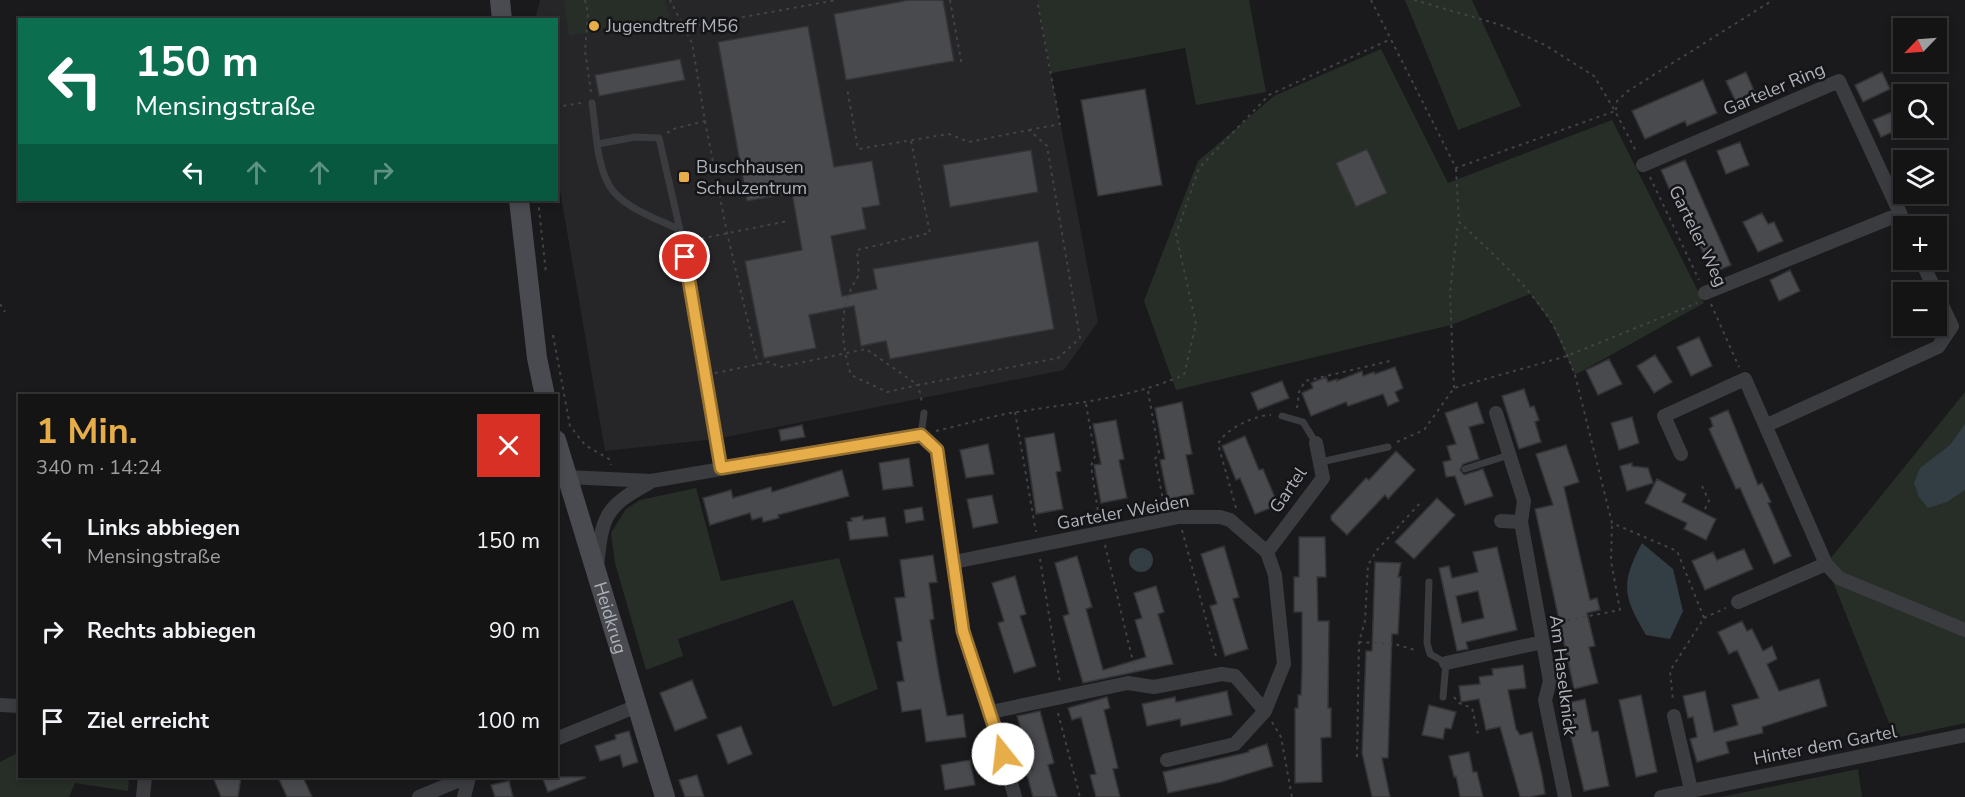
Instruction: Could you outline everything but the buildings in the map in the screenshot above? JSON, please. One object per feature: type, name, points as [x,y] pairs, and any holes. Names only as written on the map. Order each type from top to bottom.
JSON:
[{"type":"main road","points":[[500,0],[502,18]]},
{"type":"main road","points":[[519,201],[534,335],[545,394]]},
{"type":"main road","name":"Heidkrug","points":[[558,447],[665,797]]},
{"type":"street","name":"Garteler Ring","points":[[1643,165],[1839,81],[1901,216]]},
{"type":"street","points":[[1707,296],[1893,224]]},
{"type":"street","points":[[1947,316],[1952,326],[1947,334]]},
{"type":"street","points":[[1767,425],[1938,347],[1945,336]]},
{"type":"street","points":[[1681,454],[1664,416],[1745,379],[1826,564],[1839,579],[1965,630]]},
{"type":"street","name":"Am Haselknick","points":[[1496,413],[1524,501],[1521,522],[1550,681],[1545,700],[1565,797]]},
{"type":"street","points":[[567,477],[651,481],[921,435],[937,450],[963,631],[991,712],[1015,797]]},
{"type":"street","name":"Gartel","points":[[1267,552],[1323,478],[1316,443]]},
{"type":"street","points":[[597,572],[601,528],[614,505],[621,498],[651,481]]},
{"type":"street","name":"Garteler Weiden","points":[[954,562],[1173,519],[1220,517],[1230,520]]},
{"type":"street","points":[[1167,760],[1235,744],[1265,711],[1284,664],[1275,574],[1267,552],[1230,520]]},
{"type":"street","points":[[1501,521],[1521,522]]},
{"type":"street","points":[[1738,602],[1826,564]]},
{"type":"street","points":[[1446,663],[1543,642]]},
{"type":"street","points":[[991,712],[1058,695],[1128,683],[1154,687],[1222,674],[1235,676],[1265,711]]},
{"type":"street","points":[[0,705],[18,706]]},
{"type":"street","points":[[558,738],[637,706]]},
{"type":"street","points":[[1674,716],[1683,793]]},
{"type":"street","name":"Hinter dem Gartel","points":[[1660,797],[1965,735]]},
{"type":"street","points":[[143,797],[145,778]]},
{"type":"street","points":[[419,797],[466,778]]},
{"type":"street","points":[[464,797],[468,778]]},
{"type":"lane","points":[[592,103],[603,172],[610,187],[627,202],[680,230]]},
{"type":"lane","points":[[598,144],[635,137],[659,138],[680,230],[721,468]]},
{"type":"lane","points":[[921,435],[924,413]]},
{"type":"lane","points":[[1282,416],[1303,422],[1316,443]]},
{"type":"lane","points":[[1321,462],[1388,447]]},
{"type":"lane","points":[[1465,469],[1509,455]]},
{"type":"lane","points":[[1429,582],[1427,643],[1430,654],[1446,663],[1443,697]]},
{"type":"path","points":[[558,107],[592,103],[585,51],[588,14],[585,0]]},
{"type":"path","points":[[670,0],[692,43],[727,233],[758,364]]},
{"type":"path","points":[[683,28],[837,0]]},
{"type":"path","points":[[950,0],[962,66]]},
{"type":"path","points":[[847,87],[858,150],[949,134],[969,142],[1060,124],[1037,0]]},
{"type":"path","points":[[1371,0],[1456,168],[1459,222],[1450,293],[1454,388],[1424,430],[1388,447]]},
{"type":"path","name":"Garteler Weg","points":[[1414,0],[1501,25],[1545,45],[1594,76],[1643,165],[1745,379]]},
{"type":"path","points":[[1456,168],[1615,111],[1617,101],[1628,91],[1773,0]]},
{"type":"path","points":[[921,435],[1015,412],[1086,404],[1148,390],[1184,375],[1196,324],[1176,234],[1199,168],[1269,95],[1391,39]]},
{"type":"path","points":[[659,138],[673,129],[705,121]]},
{"type":"path","points":[[911,141],[930,233],[856,250],[859,275],[848,292],[843,320],[845,354],[851,375],[887,392],[1058,358],[1080,338],[1047,146],[1029,130]]},
{"type":"path","points":[[538,201],[547,283]]},
{"type":"path","points":[[682,242],[788,221]]},
{"type":"path","points":[[1459,222],[1516,276],[1551,322],[1575,375],[1612,523],[1611,561],[1620,610],[1539,626]]},
{"type":"path","points":[[1454,388],[1567,356],[1707,296]]},
{"type":"path","points":[[0,304],[5,312]]},
{"type":"path","points":[[552,330],[570,426],[585,445],[609,459],[613,474]]},
{"type":"path","points":[[706,375],[769,362],[780,367],[866,349],[918,385],[924,413]]},
{"type":"path","points":[[1295,420],[1299,392],[1305,381],[1394,360]]},
{"type":"path","points":[[1148,390],[1159,453],[1155,459],[1222,674]]},
{"type":"path","points":[[1086,404],[1095,456],[1091,466],[1102,533],[1139,685]]},
{"type":"path","points":[[1015,412],[1037,539]]},
{"type":"path","points":[[1230,520],[1237,512],[1218,444],[1221,437],[1260,415],[1282,416]]},
{"type":"path","points":[[1702,486],[1709,501],[1703,513]]},
{"type":"path","points":[[1357,757],[1359,642],[1365,621],[1368,565],[1377,550],[1422,501]]},
{"type":"path","points":[[1612,523],[1677,552],[1704,618]]},
{"type":"path","points":[[1040,553],[1058,695],[1080,797]]},
{"type":"path","points":[[1674,716],[1670,670],[1704,618],[1738,602]]},
{"type":"path","points":[[1359,642],[1395,644],[1430,654]]},
{"type":"path","points":[[1444,687],[1459,703],[1472,708],[1478,734]]},
{"type":"path","points":[[1265,711],[1281,737],[1292,797]]},
{"type":"shaded area","points":[[540,0],[1037,0],[1098,322],[1064,370],[716,439],[605,451],[558,179],[558,18],[536,18]]},
{"type":"shaded area","name":"Jugendtreff M56","points":[[564,0],[665,0],[670,17],[569,36]]},
{"type":"shaded area","points":[[1037,0],[1249,0],[1266,92],[1196,105],[1185,48],[1051,73]]},
{"type":"shaded area","points":[[1405,0],[1472,0],[1521,106],[1458,130]]},
{"type":"shaded area","points":[[1381,49],[1448,183],[1612,120],[1704,303],[1575,375],[1551,322],[1530,294],[1451,325],[1176,390],[1144,301],[1198,161],[1274,96]]},
{"type":"shaded area","points":[[1965,392],[1965,723],[1895,738],[1826,564]]},
{"type":"shaded area","points":[[1965,424],[1965,490],[1947,502],[1928,508],[1919,497],[1914,483],[1920,468],[1950,445]]},
{"type":"shaded area","points":[[696,488],[721,581],[839,558],[878,689],[833,707],[793,600],[678,639],[683,656],[646,670],[615,563],[611,533],[626,509],[640,500]]},
{"type":"shaded area","points":[[1642,543],[1673,569],[1683,611],[1670,639],[1646,635],[1629,600],[1627,590],[1630,569]]},
{"type":"shaded area","points":[[1141,548],[1149,552],[1153,560],[1149,568],[1141,572],[1133,568],[1129,560],[1133,552]]},
{"type":"shaded area","points":[[18,753],[18,778],[129,778],[128,791],[75,783],[69,797],[0,797],[0,762]]},
{"type":"shaded area","points":[[1858,769],[1862,797],[1721,797]]},
{"type":"place","name":"Jugendtreff M56","points":[[594,26]]},
{"type":"place","name":"Buschhausen Schulzentrum","points":[[684,177]]},
{"type":"route","points":[[685,257],[721,468],[921,435],[937,450],[963,631],[1003,754]]}]
